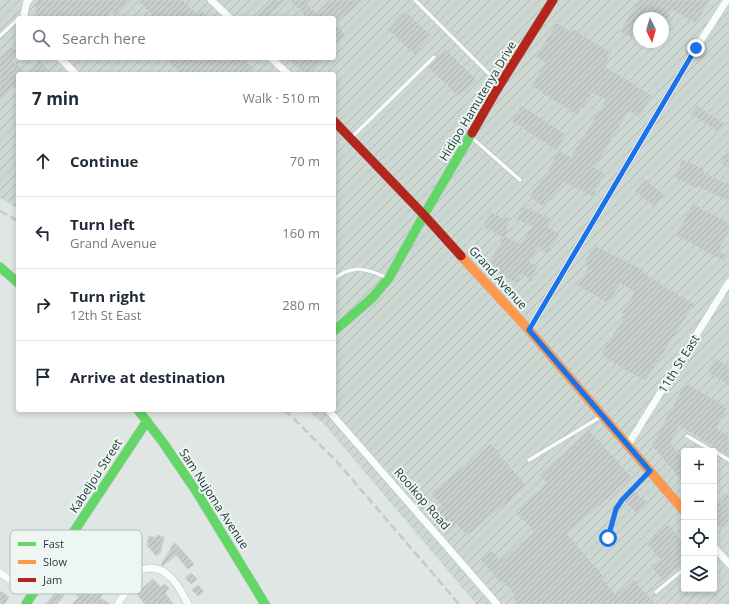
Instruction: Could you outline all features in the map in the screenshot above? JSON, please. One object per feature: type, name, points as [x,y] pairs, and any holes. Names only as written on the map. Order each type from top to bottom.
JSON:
[{"type":"street","points":[[21,16],[27,1],[29,0]]},
{"type":"street","points":[[211,0],[228,16]]},
{"type":"street","name":"Hidipo Hamutenya Drive","points":[[424,215],[500,85],[553,0]]},
{"type":"street","points":[[529,330],[726,0]]},
{"type":"street","points":[[62,60],[74,72]]},
{"type":"street","points":[[273,60],[286,72]]},
{"type":"street","name":"Grand Avenue","points":[[336,123],[424,215],[529,330],[681,507]]},
{"type":"street","points":[[336,326],[372,298],[389,278],[424,215]]},
{"type":"street","points":[[0,267],[16,281]]},
{"type":"street","name":"11th St East","points":[[628,445],[729,282]]},
{"type":"street","name":"Sam Nujoma Avenue","points":[[140,412],[162,441],[196,491],[265,604]]},
{"type":"street","name":"Rooikop Road","points":[[330,412],[497,604]]},
{"type":"street","name":"Kabeljou Street","points":[[75,530],[147,421]]},
{"type":"street","points":[[717,550],[728,562]]},
{"type":"street","points":[[142,570],[149,568],[160,570],[170,577],[188,604]]},
{"type":"street","points":[[0,573],[10,580]]},
{"type":"street","points":[[118,604],[124,594]]},
{"type":"street","name":"Kabeljou Street","points":[[26,604],[32,595]]},
{"type":"lane","points":[[414,0],[500,85]]},
{"type":"lane","points":[[0,36],[16,22]]},
{"type":"lane","points":[[351,138],[434,56]]},
{"type":"lane","points":[[470,136],[520,180]]},
{"type":"lane","points":[[336,278],[346,271],[358,269],[372,271],[389,278]]},
{"type":"lane","points":[[529,460],[603,416]]},
{"type":"lane","points":[[687,436],[709,448]]},
{"type":"lane","points":[[717,453],[729,460]]},
{"type":"lane","points":[[608,538],[616,509],[622,500],[650,471]]},
{"type":"lane","points":[[656,592],[681,571]]},
{"type":"shaded area","points":[[0,0],[729,0],[729,604],[476,604],[325,425],[309,412],[336,412],[336,72],[16,72],[16,208],[0,198]]},
{"type":"building","points":[[41,0],[131,0],[116,16],[112,11],[107,16],[36,16],[36,5]]},
{"type":"building","points":[[138,0],[182,0],[197,14],[201,10],[208,16],[150,16],[152,14]]},
{"type":"building","points":[[273,0],[285,0],[269,16],[258,15]]},
{"type":"building","points":[[289,0],[311,0],[307,4],[317,14],[331,0],[362,0],[336,24],[336,16],[306,16]]},
{"type":"building","points":[[639,0],[710,0],[696,23],[672,10],[669,16],[669,12],[633,12],[633,39],[620,31]]},
{"type":"building","points":[[404,11],[431,35],[415,54],[387,29]]},
{"type":"building","points":[[557,23],[572,33],[574,30],[611,53],[604,66],[652,96],[639,117],[630,112],[628,114],[627,113],[594,168],[604,173],[593,196],[563,181],[544,207],[530,196],[549,170],[558,151],[571,157],[606,100],[592,92],[577,115],[532,86],[546,63],[536,57]]},
{"type":"building","points":[[336,26],[346,35],[336,46]]},
{"type":"building","points":[[11,47],[16,50],[16,54],[12,61],[25,72],[16,72],[16,88],[14,86],[0,101],[0,57]]},
{"type":"building","points":[[445,49],[476,80],[458,97],[428,67]]},
{"type":"building","points":[[167,60],[249,60],[247,63],[254,70],[252,72],[180,72]]},
{"type":"building","points":[[290,60],[323,60],[312,72],[303,72]]},
{"type":"building","points":[[39,61],[51,72],[27,72]]},
{"type":"building","points":[[522,106],[566,135],[556,150],[512,121]]},
{"type":"building","points":[[697,106],[725,124],[719,132],[691,114]]},
{"type":"building","points":[[729,146],[729,167],[721,163]]},
{"type":"building","points":[[682,160],[704,169],[703,173],[729,185],[729,201],[697,186],[697,188],[675,178]]},
{"type":"building","points":[[645,179],[664,195],[655,207],[635,191]]},
{"type":"building","points":[[693,204],[729,223],[729,231],[718,251],[727,256],[724,261],[676,235]]},
{"type":"building","points":[[523,207],[552,219],[548,227],[559,234],[547,253],[538,247],[529,262],[537,266],[531,281],[523,273],[517,283],[496,272],[498,268],[489,262],[505,236],[520,244],[533,226],[517,220]]},
{"type":"building","points":[[491,212],[502,218],[504,216],[510,219],[506,229],[508,230],[504,238],[483,226]]},
{"type":"building","points":[[594,245],[644,271],[643,273],[694,304],[645,381],[601,355],[625,315],[622,313],[635,292],[620,283],[608,303],[578,285],[589,267],[584,264]]},
{"type":"building","points":[[716,359],[729,366],[729,385],[708,372]]},
{"type":"building","points":[[686,383],[727,408],[716,428],[729,436],[729,456],[679,425],[670,444],[681,457],[681,480],[652,445],[667,418],[666,417],[676,402],[675,401]]},
{"type":"building","points":[[589,430],[631,477],[567,534],[603,576],[601,578],[616,595],[634,580],[655,604],[519,604],[513,597],[515,595],[504,582],[502,584],[481,560],[492,551],[500,561],[534,532],[515,511],[547,484],[540,475]]},
{"type":"building","points":[[491,444],[526,486],[466,536],[457,524],[450,530],[434,512],[442,506],[431,493]]},
{"type":"building","points":[[729,490],[729,522],[726,527],[719,527],[717,525],[717,500],[720,504]]},
{"type":"building","points":[[635,492],[646,502],[636,512],[625,502]]},
{"type":"building","points":[[668,525],[681,540],[681,566],[663,581],[651,566],[660,559],[647,543]]},
{"type":"building","points":[[157,535],[164,537],[160,553],[156,556],[147,545],[149,536],[156,538]]},
{"type":"building","points":[[174,543],[194,564],[188,569],[176,555],[163,566],[161,565]]},
{"type":"building","points":[[191,573],[197,579],[191,584],[185,578]]},
{"type":"building","points":[[153,579],[161,587],[164,584],[169,588],[165,593],[173,604],[145,604],[137,594],[142,594],[142,587]]},
{"type":"building","points":[[198,585],[204,591],[198,596],[192,590]]},
{"type":"building","points":[[0,591],[9,597],[4,604],[0,604]]},
{"type":"building","points":[[54,594],[65,594],[57,604],[46,604]]},
{"type":"building","points":[[75,594],[103,594],[100,598],[110,604],[72,604],[79,597]]},
{"type":"railway","points":[[0,211],[16,220]]},
{"type":"railway","points":[[287,412],[338,463],[459,604]]},
{"type":"traffic: fast","points":[[336,329],[372,298],[389,278],[472,133]]},
{"type":"traffic: fast","points":[[0,267],[16,281]]},
{"type":"traffic: fast","points":[[140,412],[162,441],[196,491],[265,604]]},
{"type":"traffic: fast","points":[[75,530],[147,421]]},
{"type":"traffic: fast","points":[[26,604],[33,594]]},
{"type":"traffic: slow","points":[[461,256],[529,330],[681,507]]},
{"type":"traffic: jam","points":[[472,133],[496,91],[553,0]]},
{"type":"traffic: jam","points":[[336,123],[461,256]]},
{"type":"route","points":[[608,538],[616,509],[622,500],[650,471],[529,330],[696,48]]}]
